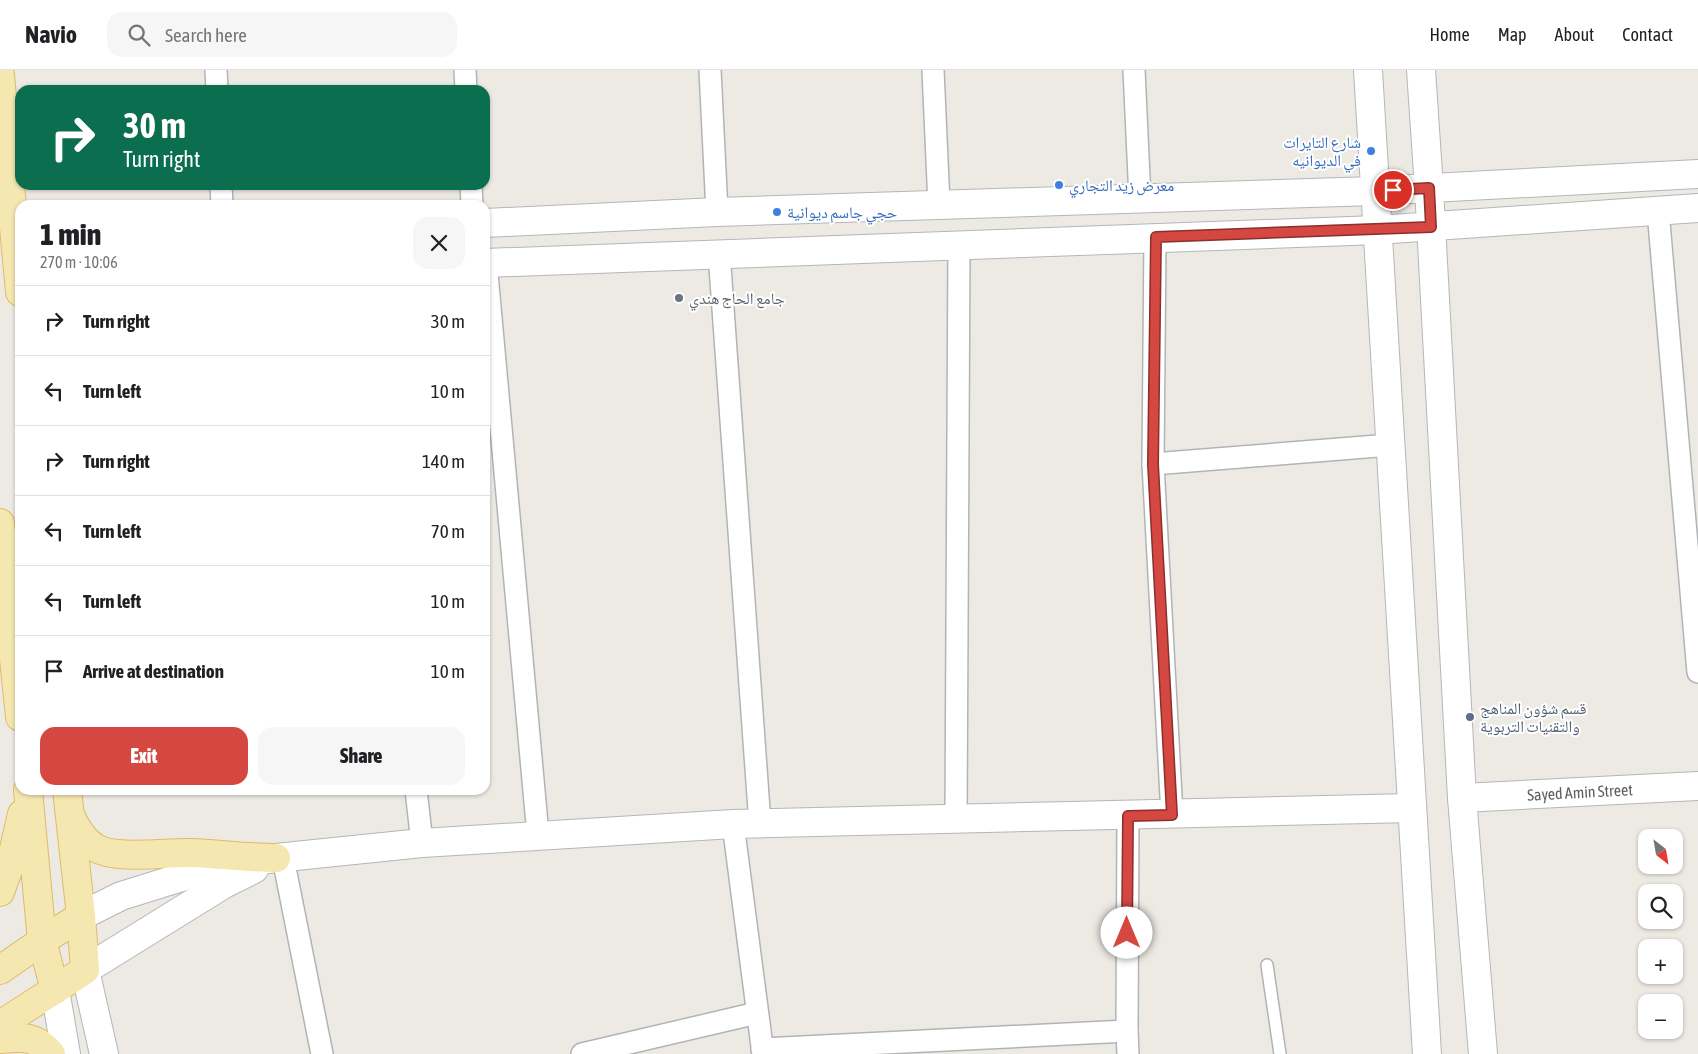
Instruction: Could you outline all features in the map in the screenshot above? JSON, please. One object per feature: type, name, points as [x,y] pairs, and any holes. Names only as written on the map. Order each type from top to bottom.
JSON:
[{"type":"main road","points":[[1368,70],[1427,1054]]},
{"type":"main road","points":[[1421,70],[1462,798],[1483,1054]]},
{"type":"main road","points":[[0,75],[12,242],[15,260]]},
{"type":"main road","points":[[490,223],[717,212],[1374,191],[1698,174]]},
{"type":"main road","points":[[490,263],[1377,230],[1698,208]]},
{"type":"main road","points":[[0,291],[15,290]]},
{"type":"main road","points":[[0,522],[15,668]]},
{"type":"main road","name":"Sayed Amin Street","points":[[1462,798],[1698,786]]},
{"type":"main road","points":[[0,892],[15,861],[25,795]]},
{"type":"main road","points":[[68,801],[75,826],[85,840],[97,849],[113,854],[189,853],[279,858]]},
{"type":"main road","points":[[68,801],[85,970],[104,1054]]},
{"type":"main road","points":[[0,970],[42,940],[81,916],[122,896],[211,868],[279,858],[422,843],[733,824],[1412,808]]},
{"type":"main road","points":[[0,1025],[224,884],[279,858]]},
{"type":"main road","points":[[15,861],[42,940],[55,990],[66,1054]]},
{"type":"main road","points":[[0,1039],[23,1037],[44,1045],[51,1054]]},
{"type":"street","points":[[216,70],[217,85]]},
{"type":"street","points":[[466,70],[466,85]]},
{"type":"street","points":[[710,70],[717,212]]},
{"type":"street","points":[[933,70],[939,206]]},
{"type":"street","points":[[1134,70],[1140,199]]},
{"type":"street","points":[[1658,211],[1698,672]]},
{"type":"street","points":[[1156,237],[1153,464],[1172,815]]},
{"type":"street","points":[[956,819],[959,244]]},
{"type":"street","points":[[719,253],[760,824]]},
{"type":"street","points":[[490,317],[538,835]]},
{"type":"street","points":[[1153,464],[1390,445]]},
{"type":"street","points":[[417,795],[422,843]]},
{"type":"street","points":[[1128,816],[1128,1054]]},
{"type":"street","points":[[733,824],[762,1051],[1127,1031]]},
{"type":"street","points":[[279,858],[322,1054]]},
{"type":"street","points":[[582,1054],[757,1014]]},
{"type":"lane","points":[[1267,965],[1280,1054]]},
{"type":"place","name":"شارع التايرات في الديوانيه","points":[[1371,151]]},
{"type":"place","name":"معرض زيد التجاري","points":[[1059,185]]},
{"type":"place","name":"حجي جاسم ديوانية","points":[[777,212]]},
{"type":"place","name":"جامع الحاج هندي","points":[[679,298]]},
{"type":"place","name":"قسم شؤون المناهج والتقنيات التربوية","points":[[1470,717]]},
{"type":"route","points":[[1127,933],[1128,816],[1172,815],[1153,464],[1156,237],[1431,227],[1429,188],[1393,190]]}]
